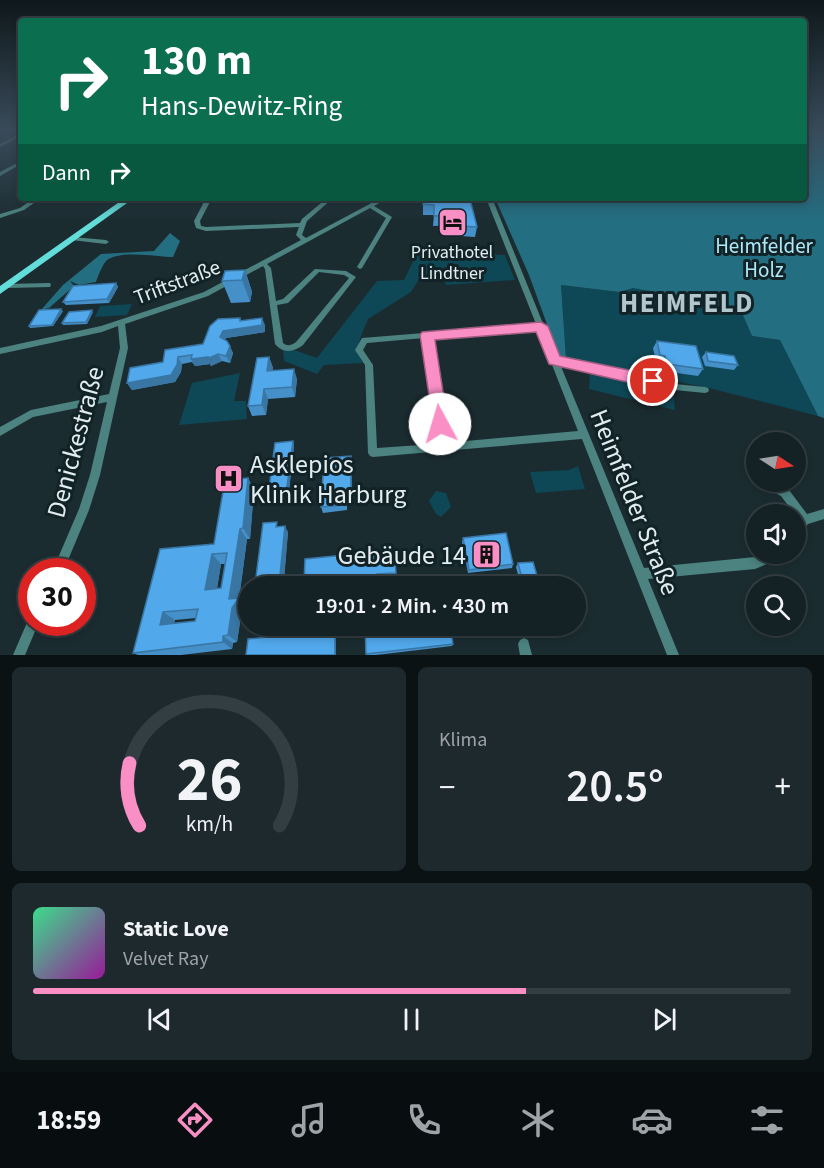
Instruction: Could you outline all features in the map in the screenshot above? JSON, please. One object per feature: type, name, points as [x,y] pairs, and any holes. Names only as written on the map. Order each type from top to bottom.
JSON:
[{"type":"main road","points":[[3,288],[126,201]]},
{"type":"street","points":[[0,174],[18,164]]},
{"type":"street","points":[[0,216],[22,209],[34,201]]},
{"type":"street","points":[[207,201],[197,221],[198,227],[206,230],[301,225]]},
{"type":"street","points":[[306,241],[299,235],[301,225],[327,201]]},
{"type":"street","name":"Triftstraße","points":[[0,351],[121,322],[217,290],[379,201]]},
{"type":"street","name":"Heimfelder Straße","points":[[490,201],[673,655]]},
{"type":"street","points":[[360,267],[389,218],[370,206]]},
{"type":"street","points":[[73,239],[106,242]]},
{"type":"street","points":[[264,264],[268,268],[273,304],[281,347],[293,348],[300,343],[352,283],[353,277],[346,273],[317,270],[285,301],[273,304]]},
{"type":"street","points":[[3,288],[48,285]]},
{"type":"street","name":"Denickestraße","points":[[63,558],[92,488],[124,348],[121,322]]},
{"type":"street","points":[[541,326],[365,340],[359,350],[369,365],[373,453],[584,435]]},
{"type":"street","points":[[427,335],[441,419],[438,431],[440,447]]},
{"type":"street","points":[[554,360],[675,387],[705,390]]},
{"type":"street","points":[[0,432],[31,414],[113,397]]},
{"type":"street","points":[[784,493],[793,504]]},
{"type":"street","points":[[806,520],[824,514]]},
{"type":"street","points":[[640,574],[746,564]]},
{"type":"street","points":[[19,655],[27,636]]},
{"type":"green space","name":"Heimfelder Holz","points":[[807,161],[824,161],[824,418],[818,416],[780,340],[752,336],[742,313],[705,308],[702,300],[633,288],[619,292],[561,285],[566,358],[559,357],[529,275],[496,201],[807,201]]},
{"type":"green space","points":[[818,161],[821,161],[784,334],[749,307],[705,308],[742,313],[752,336],[780,340],[818,416],[713,389],[566,358],[561,285],[619,292],[798,201],[807,201],[807,190]]},
{"type":"green space","points":[[170,233],[180,241],[173,257],[129,254],[112,257],[106,261],[96,282],[79,285],[70,281],[74,286],[49,308],[41,310],[63,285],[101,254],[154,251]]},
{"type":"green space","points":[[418,251],[505,255],[515,280],[446,285],[443,275],[421,276],[411,292],[368,319],[359,346],[363,363],[324,365],[317,374],[284,361],[283,350],[294,350],[317,358],[377,281],[404,280]]},
{"type":"green space","points":[[132,304],[127,315],[95,317],[100,306]]},
{"type":"green space","points":[[590,370],[673,389],[675,410],[589,389]]},
{"type":"green space","points":[[240,373],[234,401],[246,401],[247,419],[179,425],[192,383]]},
{"type":"green space","points":[[578,466],[585,489],[536,493],[530,472],[569,470]]},
{"type":"green space","points":[[436,491],[446,493],[451,507],[441,517],[436,514],[429,501]]},
{"type":"building","points":[[423,201],[470,201],[477,227],[460,226],[458,215],[434,216],[434,205],[423,204]]},
{"type":"building","points":[[245,270],[242,280],[222,281],[225,271]]},
{"type":"building","points":[[116,283],[107,299],[63,302],[73,286]]},
{"type":"building","points":[[61,309],[52,325],[29,326],[39,310]]},
{"type":"building","points":[[92,310],[86,322],[62,323],[69,312]]},
{"type":"building","points":[[240,318],[240,321],[262,318],[262,325],[223,331],[220,337],[230,346],[226,356],[218,354],[207,359],[208,357],[191,359],[192,355],[178,357],[177,365],[171,375],[127,383],[130,368],[163,362],[165,350],[203,344],[210,326],[218,319]]},
{"type":"building","points":[[657,341],[696,346],[703,369],[667,364],[665,356],[660,355]]},
{"type":"building","points":[[706,352],[734,356],[738,365],[708,361]]},
{"type":"building","points":[[269,357],[267,371],[294,369],[292,387],[264,389],[262,405],[248,406],[257,358]]},
{"type":"building","points":[[293,441],[286,494],[268,496],[275,443]]},
{"type":"building","points":[[351,456],[351,493],[345,494],[345,505],[321,507],[324,458]]},
{"type":"building","points":[[248,478],[243,528],[240,529],[229,599],[238,599],[232,608],[228,635],[223,636],[223,642],[133,653],[160,549],[214,544],[225,480]],"holes":[[[227,553],[221,588],[205,590],[212,554]],[[198,609],[195,621],[160,625],[163,612]]]},
{"type":"building","points":[[277,522],[276,527],[285,526],[280,575],[256,576],[263,523]]},
{"type":"building","name":"Gebäude 14","points":[[506,533],[513,564],[469,570],[463,538]]},
{"type":"building","points":[[394,550],[396,573],[377,574],[377,576],[304,576],[305,559]]},
{"type":"building","points":[[533,562],[537,576],[521,576],[518,563]]},
{"type":"building","points":[[277,636],[335,636],[335,655],[246,655],[248,639]]},
{"type":"building","points":[[365,636],[452,636],[453,644],[366,654]]},
{"type":"place","name":"Privathotel Lindtner","points":[[452,223]]},
{"type":"place","name":"Asklepios Klinik Harburg","points":[[229,479]]},
{"type":"place","name":"Gebäude 14","points":[[487,555]]},
{"type":"district","name":"HEIMFELD","points":[[687,303]]},
{"type":"route","points":[[440,424],[427,335],[541,326],[554,360],[653,381]]}]
